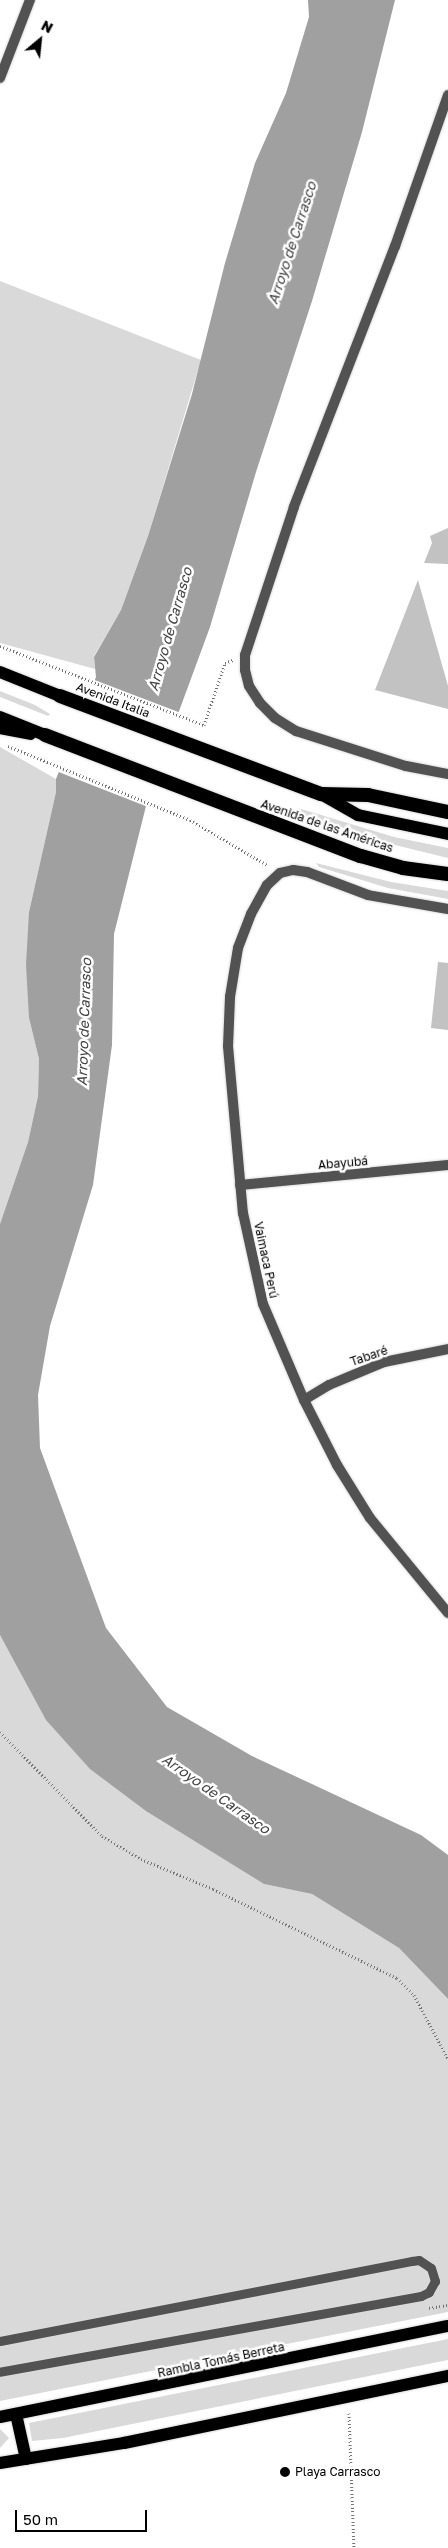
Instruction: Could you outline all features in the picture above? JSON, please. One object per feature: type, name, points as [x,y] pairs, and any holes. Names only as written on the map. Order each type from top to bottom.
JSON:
[{"type":"highway","name":"Avenida Italia","points":[[60,696],[215,756],[321,794]]},
{"type":"highway","name":"Avenida de las Américas","points":[[45,735],[200,796],[361,856],[403,868],[448,874]]},
{"type":"highway","points":[[321,794],[368,795],[448,812]]},
{"type":"main road","name":"Avenida Italia","points":[[0,672],[60,696]]},
{"type":"main road","points":[[0,718],[45,735]]},
{"type":"main road","points":[[0,728],[45,735]]},
{"type":"main road","points":[[321,794],[358,815],[448,834]]},
{"type":"main road","name":"Rambla Tomás Berreta","points":[[0,2417],[448,2326]]},
{"type":"main road","points":[[0,2464],[133,2441],[448,2376]]},
{"type":"main road","points":[[16,2414],[26,2459]]},
{"type":"street","points":[[0,78],[30,0]]},
{"type":"street","points":[[448,95],[395,246],[294,507],[245,655],[249,686],[260,704],[289,727],[345,748],[448,774]]},
{"type":"street","points":[[280,873],[293,870],[307,872],[368,895],[448,909]]},
{"type":"street","name":"Vaimaca Perú","points":[[280,873],[267,885],[251,914],[238,948],[230,997],[228,1046],[240,1185],[263,1304],[304,1400],[337,1465],[370,1518],[448,1613]]},
{"type":"street","name":"Abayubá","points":[[240,1185],[448,1165]]},
{"type":"street","name":"Tabaré","points":[[304,1400],[329,1385],[384,1362],[448,1350]]},
{"type":"lane","points":[[0,2341],[419,2260],[431,2268],[435,2281],[429,2292],[422,2296],[0,2372]]},
{"type":"path","points":[[0,646],[204,725],[225,664],[245,655]]},
{"type":"path","points":[[2,744],[190,820],[280,873]]},
{"type":"path","points":[[0,1732],[102,1836],[141,1859],[213,1890],[397,1978],[414,1995],[448,2059]]},
{"type":"path","points":[[349,2413],[354,2548]]},
{"type":"shaded area","points":[[0,281],[201,360],[148,536],[121,610],[94,656],[95,669],[0,643]]},
{"type":"shaded area","points":[[0,691],[35,705],[50,714],[48,716],[0,697]]},
{"type":"shaded area","points":[[0,747],[56,779],[56,792],[29,912],[29,1018],[39,1059],[38,1096],[28,1142],[0,1224]]},
{"type":"shaded area","points":[[298,808],[394,837],[448,848],[448,858],[391,844],[296,812]]},
{"type":"shaded area","points":[[316,863],[391,882],[448,891],[448,899],[388,888],[319,867]]},
{"type":"shaded area","points":[[0,1635],[9,1651],[225,1858],[264,1884],[312,1894],[399,1948],[448,1999],[448,2312],[0,2401]]},
{"type":"shaded area","points":[[448,2339],[448,2360],[63,2438],[32,2441],[29,2423]]},
{"type":"shaded area","points":[[0,2429],[9,2438],[0,2448]]},
{"type":"water","name":"Arroyo de Carrasco","points":[[308,0],[395,0],[362,132],[312,301],[256,472],[210,627],[150,790],[114,934],[112,1045],[93,1185],[50,1326],[38,1395],[40,1448],[106,1628],[167,1707],[252,1756],[421,1835],[448,1855],[448,1999],[399,1948],[312,1894],[264,1884],[146,1811],[90,1769],[46,1720],[0,1635],[0,1224],[28,1142],[38,1096],[39,1059],[29,1018],[26,965],[29,912],[56,792],[56,779],[96,677],[94,657],[121,610],[148,536],[192,394],[225,263],[255,163],[286,93],[309,17]]},
{"type":"pier","points":[[92,679],[181,713],[148,807],[56,771]]},
{"type":"building","points":[[448,528],[448,564],[424,563],[432,543],[430,536]]},
{"type":"building","points":[[418,580],[448,686],[448,709],[375,690]]},
{"type":"building","points":[[438,962],[448,963],[448,1030],[431,1028]]},
{"type":"place","name":"Playa Carrasco","points":[[285,2472]]}]
